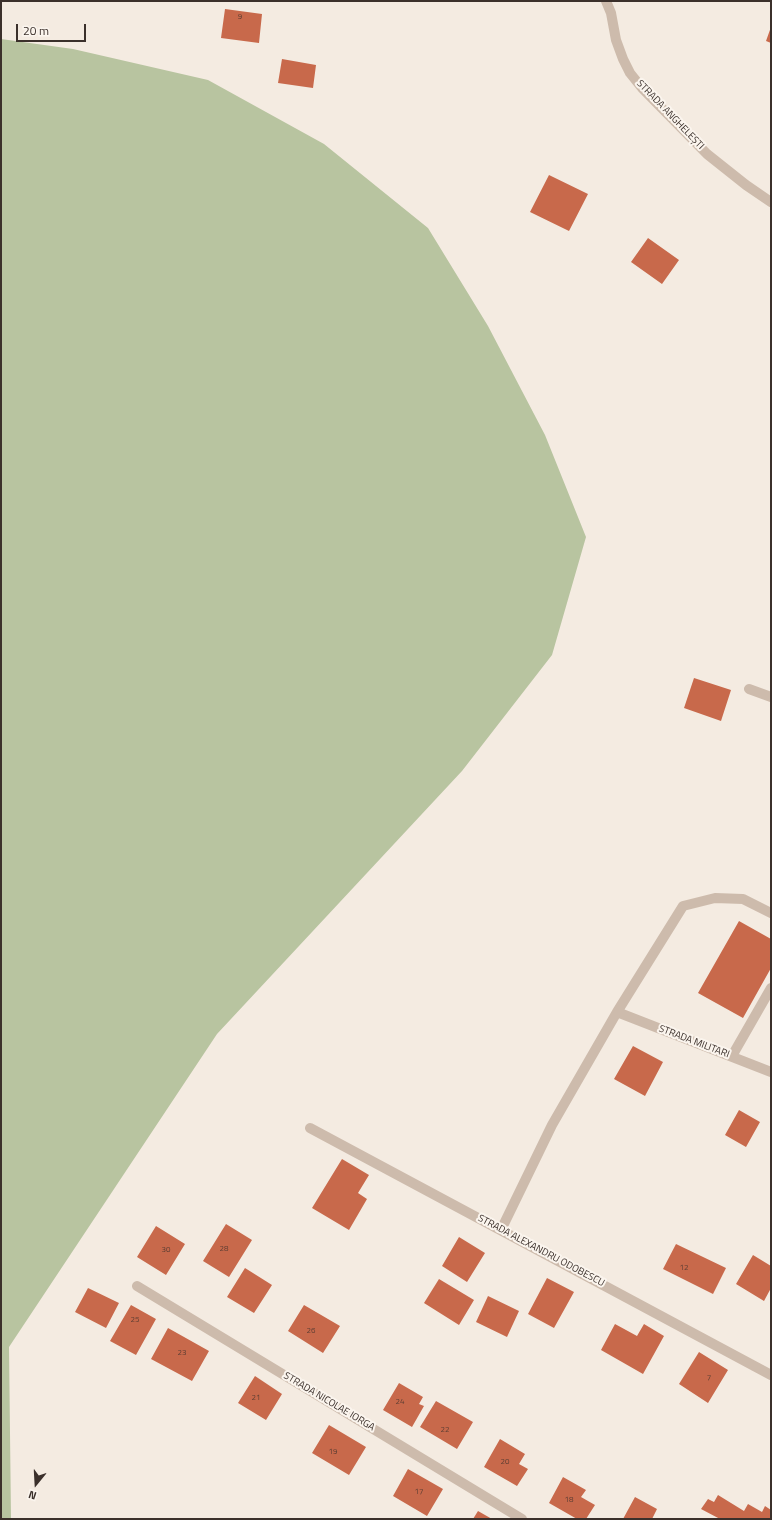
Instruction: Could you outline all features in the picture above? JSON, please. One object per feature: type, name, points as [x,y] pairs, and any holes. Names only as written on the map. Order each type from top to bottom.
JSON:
[{"type":"street","name":"STRADA ANGHELEȘTI","points":[[606,1],[611,13],[616,40],[623,59],[634,78],[642,88],[707,154],[771,202]]},
{"type":"street","points":[[749,689],[771,697]]},
{"type":"street","points":[[501,1230],[552,1125],[617,1012],[683,906],[715,898],[743,899],[771,913]]},
{"type":"street","points":[[732,1056],[771,988]]},
{"type":"street","name":"STRADA MILITARI","points":[[617,1012],[771,1072]]},
{"type":"street","name":"STRADA ALEXANDRU ODOBESCU","points":[[310,1128],[771,1375]]},
{"type":"street","name":"STRADA NICOLAE IORGA","points":[[137,1286],[522,1519]]},
{"type":"green space","points":[[1,39],[73,49],[208,80],[324,144],[428,228],[488,326],[545,435],[586,537],[552,655],[462,771],[217,1034],[9,1347],[11,1519],[1,1519]]},
{"type":"building","points":[[225,9],[262,14],[259,43],[221,38]]},
{"type":"building","points":[[771,27],[771,43],[766,41]]},
{"type":"building","points":[[282,59],[316,65],[313,88],[278,83]]},
{"type":"building","points":[[549,175],[588,194],[569,231],[530,212]]},
{"type":"building","points":[[648,238],[679,260],[662,284],[631,262]]},
{"type":"building","points":[[694,678],[731,690],[721,721],[684,708]]},
{"type":"building","points":[[739,921],[771,939],[771,968],[743,1018],[698,993]]},
{"type":"building","points":[[633,1046],[663,1062],[645,1096],[614,1079]]},
{"type":"building","points":[[739,1110],[760,1122],[746,1147],[725,1135]]},
{"type":"building","points":[[342,1159],[369,1175],[358,1193],[367,1199],[349,1230],[312,1208]]},
{"type":"building","points":[[226,1224],[252,1240],[229,1277],[203,1261]]},
{"type":"building","points":[[156,1226],[185,1244],[166,1275],[137,1257]]},
{"type":"building","points":[[459,1237],[485,1253],[467,1282],[442,1266]]},
{"type":"building","points":[[676,1244],[726,1268],[713,1294],[663,1269]]},
{"type":"building","points":[[753,1255],[771,1266],[771,1288],[764,1301],[736,1284]]},
{"type":"building","points":[[245,1268],[272,1285],[254,1313],[227,1297]]},
{"type":"building","points":[[547,1278],[574,1292],[554,1328],[528,1314]]},
{"type":"building","points":[[439,1279],[474,1300],[459,1325],[424,1303]]},
{"type":"building","points":[[88,1288],[119,1303],[106,1328],[75,1312]]},
{"type":"building","points":[[488,1296],[519,1311],[507,1337],[476,1322]]},
{"type":"building","points":[[131,1305],[156,1319],[136,1355],[110,1341]]},
{"type":"building","points":[[304,1305],[340,1326],[323,1353],[288,1331]]},
{"type":"building","points":[[615,1324],[637,1336],[644,1324],[664,1336],[643,1374],[601,1350]]},
{"type":"building","points":[[168,1328],[209,1351],[192,1381],[151,1359]]},
{"type":"building","points":[[699,1352],[728,1370],[708,1403],[679,1384]]},
{"type":"building","points":[[255,1376],[282,1394],[266,1420],[238,1403]]},
{"type":"building","points":[[399,1383],[423,1397],[419,1404],[424,1406],[412,1427],[383,1410]]},
{"type":"building","points":[[436,1401],[473,1422],[457,1449],[420,1427]]},
{"type":"building","points":[[329,1425],[366,1447],[349,1475],[312,1453]]},
{"type":"building","points":[[500,1439],[525,1454],[519,1464],[528,1469],[517,1486],[484,1467]]},
{"type":"building","points":[[408,1469],[443,1489],[427,1516],[393,1496]]},
{"type":"building","points":[[563,1477],[586,1490],[581,1497],[595,1505],[586,1519],[577,1519],[549,1503]]},
{"type":"building","points":[[718,1495],[744,1511],[748,1504],[762,1512],[765,1506],[771,1510],[771,1519],[720,1519],[701,1509],[708,1499],[714,1502]]},
{"type":"building","points":[[635,1497],[657,1509],[652,1519],[623,1519]]},
{"type":"building","points":[[478,1511],[492,1519],[473,1519]]}]
